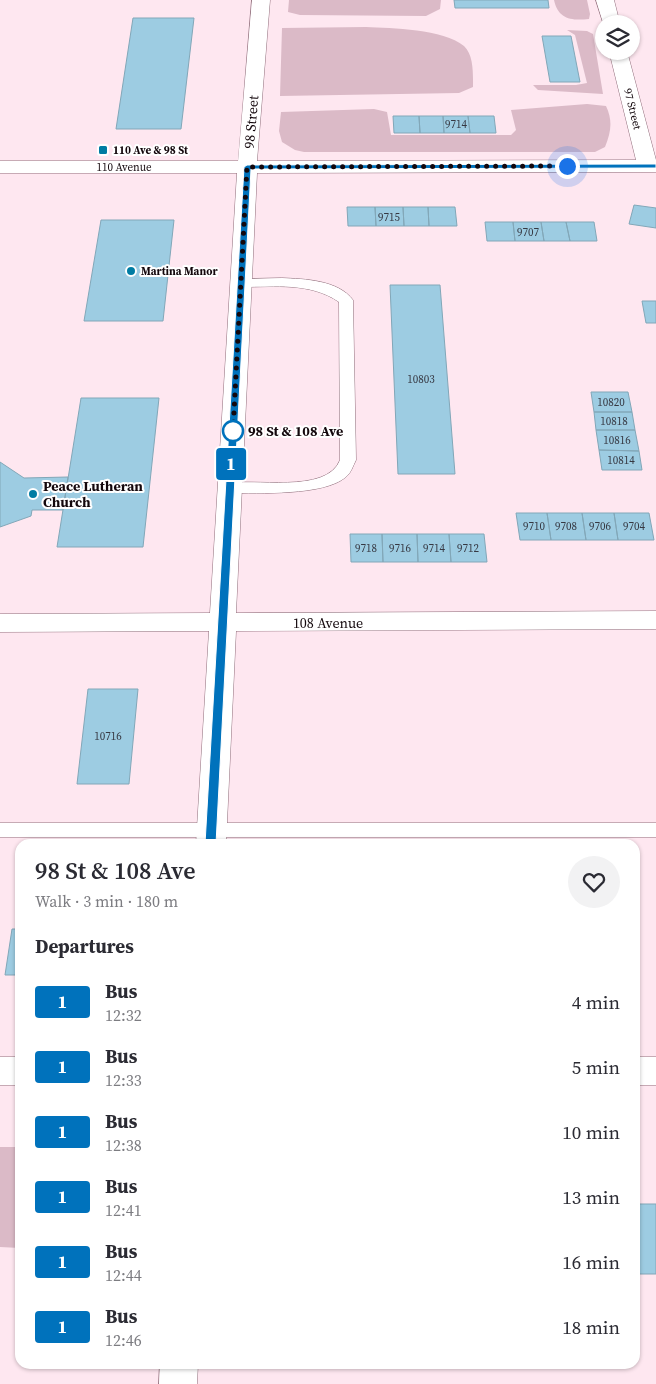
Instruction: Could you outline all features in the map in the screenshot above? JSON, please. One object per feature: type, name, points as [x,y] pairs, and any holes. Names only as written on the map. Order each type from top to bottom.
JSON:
[{"type":"street","name":"98 Street","points":[[211,837],[247,167],[261,0]]},
{"type":"street","points":[[605,0],[609,15]]},
{"type":"street","name":"97 Street","points":[[621,60],[652,166]]},
{"type":"street","name":"110 Avenue","points":[[0,167],[652,166]]},
{"type":"street","name":"108 Avenue","points":[[0,623],[222,624],[656,620]]},
{"type":"street","points":[[0,1071],[15,1071]]},
{"type":"street","points":[[640,1071],[656,1071]]},
{"type":"street","points":[[178,1384],[179,1369]]},
{"type":"lane","points":[[229,488],[305,485],[328,481],[342,472],[348,460],[346,300],[336,291],[321,286],[242,283]]},
{"type":"lane","points":[[0,830],[211,837],[656,830]]},
{"type":"shaded area","points":[[289,0],[441,0],[440,9],[426,16],[300,15],[288,12]]},
{"type":"shaded area","points":[[554,0],[587,0],[590,14],[589,19],[576,20],[562,15]]},
{"type":"shaded area","points":[[366,27],[417,30],[455,40],[464,46],[470,55],[473,87],[459,93],[280,96],[282,28]]},
{"type":"shaded area","points":[[567,30],[587,31],[593,34],[595,60],[597,60],[603,94],[538,90],[533,85],[576,85],[587,83],[575,35]]},
{"type":"shaded area","points":[[587,104],[606,106],[610,117],[610,131],[605,147],[595,152],[304,152],[295,150],[282,142],[279,131],[281,112],[374,109],[387,112],[391,135],[511,135],[516,130],[511,110]]},
{"type":"shaded area","points":[[0,1147],[15,1147],[15,1248],[0,1247]]},
{"type":"building","points":[[454,0],[548,0],[549,8],[455,8]]},
{"type":"building","points":[[133,18],[194,18],[181,129],[116,129]]},
{"type":"building","points":[[542,36],[571,36],[580,82],[550,82]]},
{"type":"building","points":[[393,116],[419,116],[420,133],[394,133]]},
{"type":"building","points":[[419,116],[443,116],[444,133],[420,133]]},
{"type":"building","points":[[443,116],[468,116],[470,133],[444,133]]},
{"type":"building","points":[[468,116],[494,116],[496,133],[470,133]]},
{"type":"building","points":[[634,205],[656,208],[656,228],[629,224]]},
{"type":"building","points":[[347,207],[375,207],[376,226],[348,226]]},
{"type":"building","points":[[375,207],[403,207],[404,226],[376,226]]},
{"type":"building","points":[[403,207],[428,207],[429,226],[404,226]]},
{"type":"building","points":[[428,207],[455,207],[457,226],[429,226]]},
{"type":"building","name":"Martina Manor","points":[[101,220],[174,220],[163,321],[84,321]]},
{"type":"building","points":[[485,222],[513,222],[515,241],[487,241]]},
{"type":"building","points":[[513,222],[541,222],[544,241],[515,241]]},
{"type":"building","points":[[541,222],[566,222],[570,241],[544,241]]},
{"type":"building","points":[[566,222],[594,222],[597,241],[570,241]]},
{"type":"building","points":[[390,285],[440,285],[455,474],[398,474]]},
{"type":"building","points":[[642,301],[656,301],[656,323],[646,323]]},
{"type":"building","points":[[591,392],[628,392],[632,412],[594,412]]},
{"type":"building","points":[[81,398],[159,398],[143,547],[57,547]]},
{"type":"building","points":[[594,412],[632,412],[635,430],[596,430]]},
{"type":"building","points":[[596,430],[635,430],[639,451],[599,450]]},
{"type":"building","points":[[599,450],[639,451],[642,470],[602,470]]},
{"type":"building","name":"Peace Lutheran Church","points":[[0,462],[24,478],[68,477],[63,510],[32,510],[31,516],[0,527]]},
{"type":"building","points":[[516,513],[547,513],[551,540],[520,540]]},
{"type":"building","points":[[547,513],[582,513],[586,540],[551,540]]},
{"type":"building","points":[[582,513],[614,513],[618,540],[586,540]]},
{"type":"building","points":[[614,513],[649,513],[654,540],[618,540]]},
{"type":"building","points":[[350,534],[382,534],[383,562],[351,562]]},
{"type":"building","points":[[382,534],[417,534],[418,562],[383,562]]},
{"type":"building","points":[[417,534],[449,534],[451,562],[418,562]]},
{"type":"building","points":[[449,534],[484,534],[487,562],[451,562]]},
{"type":"building","points":[[88,689],[138,689],[129,784],[77,784]]},
{"type":"building","points":[[12,929],[15,929],[15,975],[5,975]]},
{"type":"building","points":[[640,1204],[656,1204],[656,1274],[640,1274]]},
{"type":"bus line","name":"1","points":[[211,839],[247,167],[656,166]]},
{"type":"place","name":"110 Ave & 98 St","points":[[103,150]]},
{"type":"place","name":"Martina Manor","points":[[131,271]]},
{"type":"place","name":"98 St & 108 Ave","points":[[233,431]]},
{"type":"place","name":"Peace Lutheran Church","points":[[33,494]]},
{"type":"route","points":[[233,431],[247,167],[567,166]]}]
